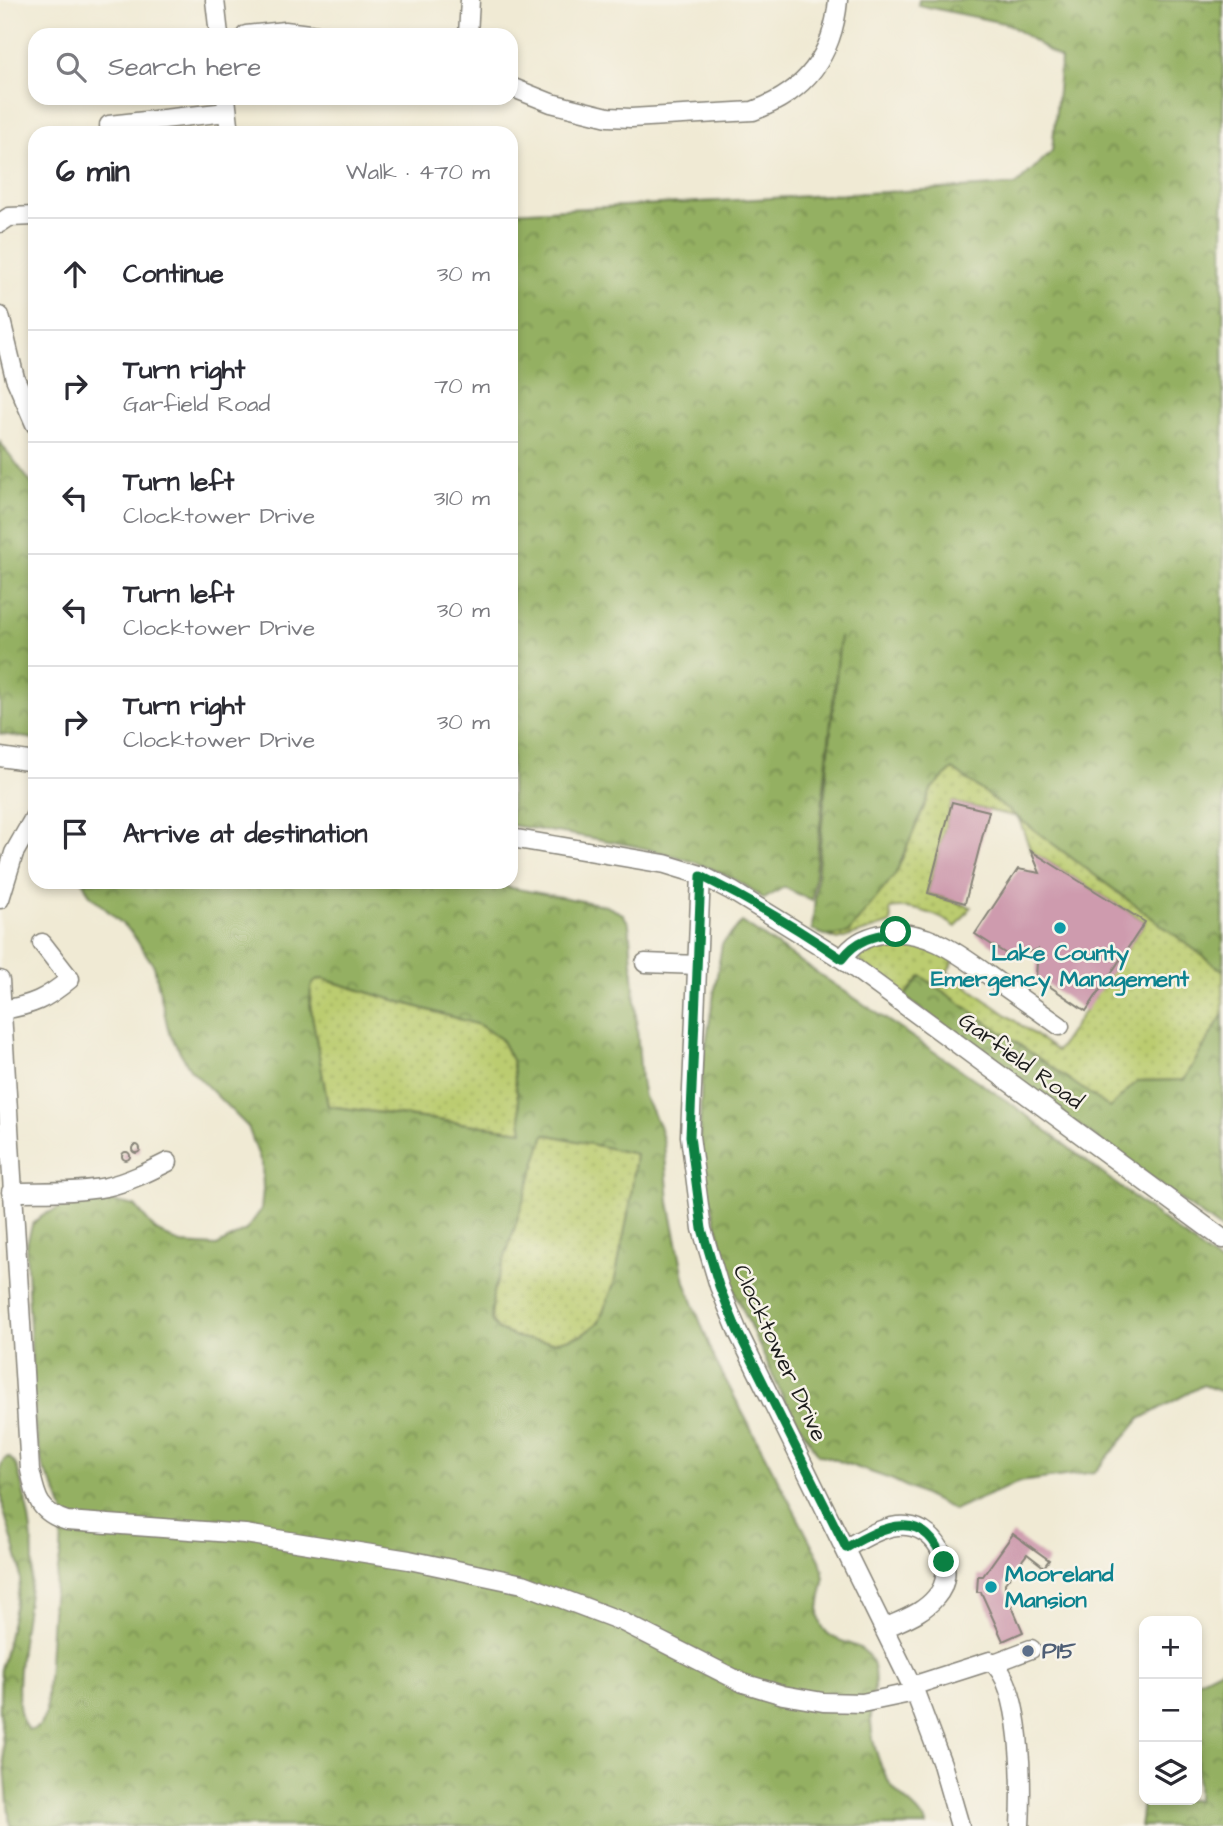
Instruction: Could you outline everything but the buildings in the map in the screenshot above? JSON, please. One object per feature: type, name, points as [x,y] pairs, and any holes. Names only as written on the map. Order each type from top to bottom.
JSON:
[{"type":"street","points":[[215,0],[218,28]]},
{"type":"street","points":[[468,28],[470,0]]},
{"type":"street","points":[[518,90],[535,98],[608,117],[753,111],[768,106],[797,87],[818,64],[831,39],[838,0]]},
{"type":"street","points":[[109,126],[226,105],[229,126]]},
{"type":"street","points":[[0,223],[9,217],[28,216]]},
{"type":"street","points":[[0,316],[15,378],[28,408]]},
{"type":"street","points":[[0,757],[28,761]]},
{"type":"street","points":[[0,899],[14,853],[28,828]]},
{"type":"street","name":"Garfield Road","points":[[518,839],[665,864],[701,876],[743,897],[842,959],[1223,1239]]},
{"type":"street","name":"Clocktower Drive","points":[[701,876],[690,1136],[702,1229],[719,1286],[738,1332],[914,1689],[942,1764],[960,1826]]},
{"type":"street","points":[[842,959],[855,944],[865,939],[896,932],[925,937],[951,948],[1060,1026]]},
{"type":"street","points":[[2,1010],[27,1006],[46,999],[71,979],[42,943]]},
{"type":"street","points":[[645,963],[698,964]]},
{"type":"street","points":[[0,980],[30,1470],[35,1494],[42,1508],[52,1516],[67,1521],[246,1534],[409,1560],[523,1584],[621,1621],[743,1683],[783,1695],[823,1702],[862,1703],[914,1689],[990,1661],[998,1666],[1005,1678],[1019,1740],[1022,1784],[1020,1826]]},
{"type":"street","points":[[12,1192],[107,1187],[134,1179],[168,1162]]},
{"type":"street","points":[[846,1548],[884,1528],[906,1525],[933,1537],[939,1546],[945,1578],[939,1594],[924,1610],[885,1628]]},
{"type":"street","points":[[994,1664],[1031,1649]]},
{"type":"green space","points":[[919,0],[1223,0],[1223,971],[953,769],[932,788],[896,873],[848,933],[830,937],[812,930],[840,636],[812,901],[784,887],[764,899],[740,882],[711,868],[644,848],[518,826],[518,212],[1016,185],[1052,151],[1061,59],[1008,24],[918,5]]},
{"type":"green space","points":[[0,442],[28,479],[28,738],[0,734]]},
{"type":"green space","points":[[953,769],[1017,817],[952,802],[928,893],[971,907],[956,927],[924,912],[899,908],[890,909],[891,923],[838,940],[830,937],[848,933],[896,873],[932,788]]},
{"type":"green space","points":[[1018,818],[1223,971],[1223,1014],[1184,1080],[1137,1081],[1110,1109],[921,976],[904,997],[862,965],[859,955],[862,950],[888,943],[910,943],[943,953],[955,959],[947,972],[1057,1051],[1145,922],[1031,851]]},
{"type":"green space","points":[[86,889],[518,889],[604,905],[623,914],[629,924],[641,1080],[644,1097],[659,1125],[664,1143],[669,1202],[685,1282],[715,1360],[820,1560],[824,1581],[820,1605],[821,1623],[836,1639],[864,1651],[873,1666],[875,1678],[871,1722],[881,1766],[893,1788],[920,1814],[927,1826],[10,1826],[0,1710],[1,1670],[20,1583],[20,1567],[3,1508],[0,1469],[4,1459],[8,1457],[15,1463],[29,1516],[32,1542],[33,1560],[19,1676],[22,1718],[29,1730],[38,1727],[46,1712],[53,1597],[61,1553],[63,1510],[43,1468],[35,1429],[26,1247],[32,1225],[42,1215],[71,1204],[112,1201],[135,1206],[156,1231],[181,1244],[217,1246],[246,1230],[261,1210],[262,1165],[248,1127],[190,1069],[169,1033],[154,966],[131,932]],"holes":[[[323,979],[479,1025],[501,1039],[512,1060],[523,1131],[328,1106],[310,1004],[311,987],[316,980]],[[545,1134],[636,1154],[630,1205],[614,1284],[599,1322],[582,1335],[554,1342],[522,1339],[498,1330],[491,1320],[493,1294]]]},
{"type":"green space","points":[[742,922],[1013,1105],[1223,1266],[1223,1392],[1203,1385],[1140,1419],[1095,1472],[1019,1482],[954,1510],[893,1480],[818,1454],[785,1402],[732,1286],[699,1154],[702,1068],[722,944]]},
{"type":"green space","points":[[921,976],[1110,1108],[1137,1081],[1184,1080],[1223,1014],[1223,1231],[904,997]]},
{"type":"green space","points":[[322,979],[479,1025],[501,1039],[512,1060],[523,1131],[328,1106],[310,1004],[311,987],[316,980]]},
{"type":"green space","points":[[545,1134],[636,1154],[630,1205],[614,1284],[599,1322],[582,1335],[554,1342],[522,1339],[498,1330],[491,1320],[493,1294]]},
{"type":"green space","points":[[1223,1668],[1223,1826],[1140,1826],[1143,1805],[1202,1805],[1202,1678]]},
{"type":"place","name":"Lake County Emergency Management","points":[[1060,928]]},
{"type":"place","name":"Mooreland Mansion","points":[[991,1587]]},
{"type":"place","name":"P15","points":[[1028,1651]]},
{"type":"route","points":[[896,932],[865,939],[848,950],[842,959],[732,891],[701,876],[690,1136],[702,1229],[719,1286],[766,1390],[846,1548],[884,1528],[906,1525],[933,1537],[944,1562]]}]
